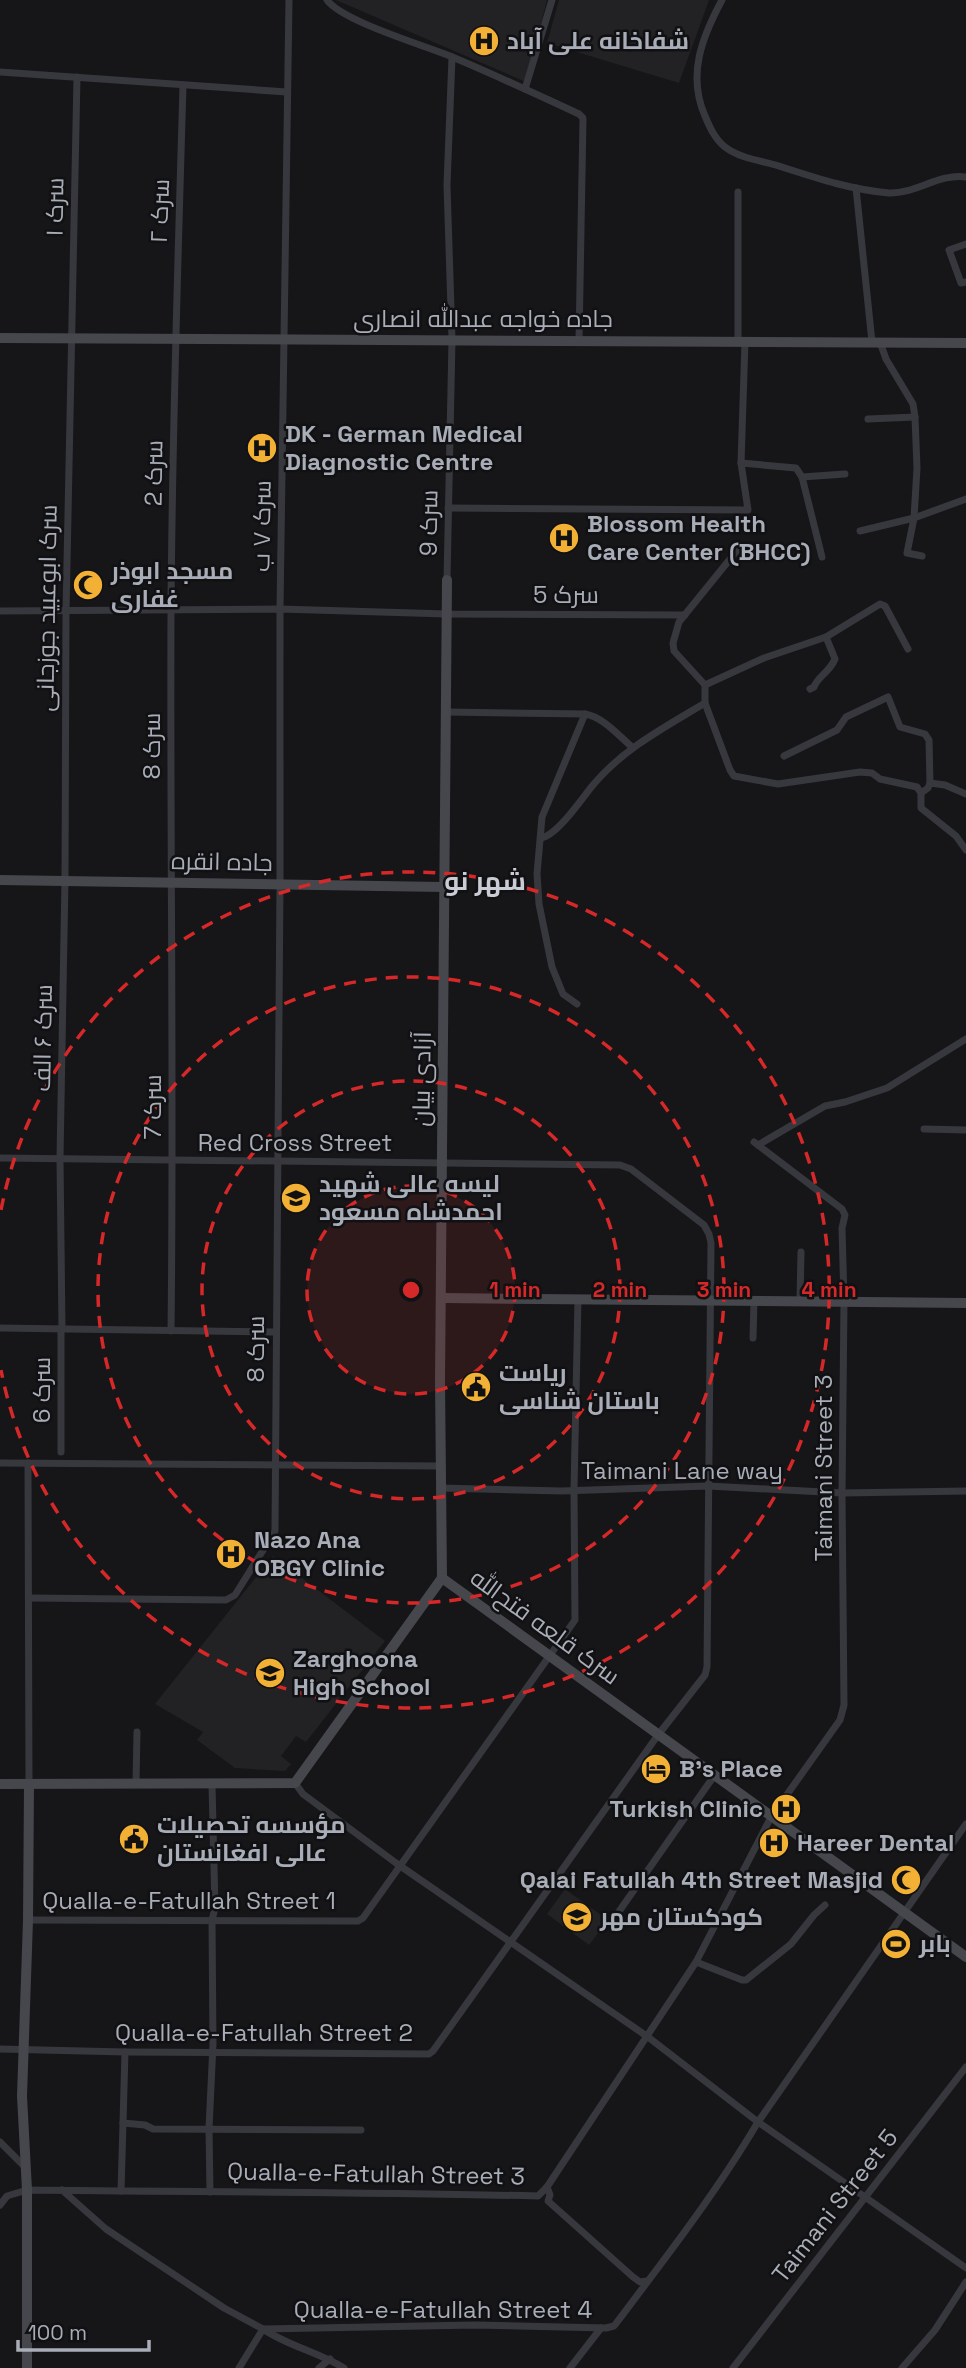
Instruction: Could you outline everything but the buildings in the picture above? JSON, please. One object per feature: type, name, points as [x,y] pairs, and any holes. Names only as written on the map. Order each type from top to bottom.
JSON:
[{"type":"main road","name":"جاده خواجه عبدالله انصاری","points":[[0,338],[966,343]]},
{"type":"main road","name":"آزادی بیان","points":[[442,1578],[440,1466],[447,580]]},
{"type":"main road","name":"جاده انقره","points":[[0,880],[443,887]]},
{"type":"main road","points":[[441,1297],[966,1303]]},
{"type":"main road","name":"سرک قلعه فتح‌الله","points":[[295,1783],[442,1578],[966,1957]]},
{"type":"main road","points":[[0,1784],[295,1783]]},
{"type":"main road","points":[[27,2368],[27,2190],[24,2166],[23,2049],[29,1784]]},
{"type":"street","name":"سرک ۷ ب","points":[[280,884],[280,609],[289,0]]},
{"type":"street","points":[[327,0],[335,9],[353,18],[452,57],[583,118],[579,341]]},
{"type":"street","points":[[524,89],[552,0]]},
{"type":"street","points":[[722,0],[708,26],[699,54],[696,76],[699,103],[712,132],[727,149],[827,182],[891,193],[909,191],[953,175],[966,177]]},
{"type":"street","name":"سرک 9","points":[[447,580],[452,340],[447,185],[452,57]]},
{"type":"street","points":[[0,72],[287,92]]},
{"type":"street","name":"سرک ۱","points":[[71,338],[77,77]]},
{"type":"street","name":"سرک ۲","points":[[175,339],[183,85]]},
{"type":"street","points":[[856,188],[876,342],[913,404],[917,468],[914,518],[907,553],[922,556]]},
{"type":"street","points":[[448,508],[748,510],[741,463],[742,342],[738,192]]},
{"type":"street","points":[[966,244],[949,250],[961,283],[966,282]]},
{"type":"street","name":"سرک ابوعبید جوزجانی","points":[[65,879],[71,338]]},
{"type":"street","name":"سرک 2","points":[[171,609],[175,339]]},
{"type":"street","points":[[869,419],[915,417]]},
{"type":"street","points":[[741,463],[796,468],[802,477],[822,558]]},
{"type":"street","points":[[802,477],[845,474]]},
{"type":"street","points":[[860,531],[914,518],[966,499]]},
{"type":"street","points":[[740,548],[677,626],[673,648],[705,685],[705,703],[734,776],[778,784],[867,772],[880,779],[917,787],[921,793],[921,808],[956,836],[966,850]]},
{"type":"street","points":[[705,685],[757,662],[826,637],[883,604],[908,649]]},
{"type":"street","name":"سرک 8","points":[[171,609],[171,882]]},
{"type":"street","name":"سرک 5","points":[[0,611],[280,609],[447,614],[685,615]]},
{"type":"street","points":[[810,689],[828,672],[834,662],[834,653],[826,637]]},
{"type":"street","points":[[784,756],[837,730],[846,717],[888,697],[900,727],[927,736],[930,783],[921,793]]},
{"type":"street","points":[[541,838],[552,834],[596,781],[632,747],[705,703]]},
{"type":"street","points":[[446,712],[593,715],[632,747]]},
{"type":"street","points":[[577,1004],[564,994],[552,968],[538,894],[537,874],[542,817],[585,714]]},
{"type":"street","points":[[930,783],[945,785],[966,794]]},
{"type":"street","name":"سرک ۶ الف","points":[[60,1198],[65,879]]},
{"type":"street","name":"سرک 7","points":[[171,882],[171,1331]]},
{"type":"street","name":"سرک 8","points":[[29,1598],[226,1600],[241,1586],[275,1531],[280,884]]},
{"type":"street","name":"Taimani Street 3","points":[[771,1817],[840,1720],[844,1705],[844,1212],[756,1143],[825,1106],[887,1088],[966,1040]]},
{"type":"street","points":[[924,1129],[966,1130]]},
{"type":"street","name":"Red Cross Street","points":[[0,1158],[620,1165],[631,1169],[704,1225],[709,1234],[708,1486]]},
{"type":"street","name":"سرک 6","points":[[60,1198],[61,1452]]},
{"type":"street","points":[[800,1301],[801,1252]]},
{"type":"street","name":"Qualla-e-Fatullah Street 1","points":[[28,1920],[358,1921],[363,1918],[550,1658],[577,1614],[575,1490],[578,1299]]},
{"type":"street","points":[[753,1338],[754,1300]]},
{"type":"street","points":[[0,1328],[275,1332]]},
{"type":"street","points":[[0,1463],[440,1466]]},
{"type":"street","points":[[28,1463],[29,1784]]},
{"type":"street","name":"Taimani Lane way","points":[[440,1488],[575,1490],[708,1486],[842,1493],[966,1491]]},
{"type":"street","name":"Qualla-e-Fatullah Street 2","points":[[0,2049],[429,2054],[433,2051],[658,1735],[705,1675],[708,1667],[708,1486]]},
{"type":"street","points":[[136,1784],[137,1732]]},
{"type":"street","points":[[613,1920],[714,1776]]},
{"type":"street","points":[[295,1783],[303,1794],[401,1866],[648,2037],[758,2122],[966,2269]]},
{"type":"street","points":[[210,2192],[212,1920],[215,1908],[212,1784]]},
{"type":"street","name":"Qualla-e-Fatullah Street 3","points":[[3,2194],[27,2190],[309,2190],[538,2196],[547,2187],[696,1962],[771,1817]]},
{"type":"street","name":"Qualla-e-Fatullah Street 4","points":[[62,2190],[106,2229],[224,2308],[263,2329],[475,2325],[614,2326],[746,2144],[758,2122],[966,1824]]},
{"type":"street","points":[[696,1962],[746,1980],[791,1944],[814,1914],[825,1905]]},
{"type":"street","points":[[121,2191],[125,2052]]},
{"type":"street","name":"Taimani Street 5","points":[[733,2368],[966,2067]]},
{"type":"street","points":[[123,2123],[145,2125],[153,2129],[362,2130]]},
{"type":"street","points":[[0,2142],[24,2166]]},
{"type":"street","points":[[547,2187],[550,2195],[548,2201],[640,2282],[648,2281]]},
{"type":"street","points":[[0,2205],[3,2194]]},
{"type":"street","points":[[902,2368],[935,2330],[966,2282]]},
{"type":"street","points":[[570,2368],[601,2328]]},
{"type":"street","points":[[239,2368],[263,2329],[274,2337],[330,2359],[344,2368]]},
{"type":"street","points":[[319,2368],[330,2359]]},
{"type":"shaded area","name":"شفاخانه علی آباد","points":[[336,0],[547,0],[526,82]]},
{"type":"shaded area","points":[[559,0],[709,0],[679,83],[547,43]]},
{"type":"shaded area","name":"Zarghoona High School","points":[[273,1556],[385,1641],[306,1742],[296,1736],[281,1756],[291,1764],[285,1771],[235,1768],[197,1740],[203,1732],[155,1704]]},
{"type":"shaded area","name":"کودکستان مهر","points":[[565,1889],[608,1920],[589,1945],[547,1914]]},
{"type":"place","name":"شفاخانه علی آباد","points":[[484,41]]},
{"type":"place","name":"DK - German Medical Diagnostic Centre","points":[[262,448]]},
{"type":"place","name":"Blossom Health Care Center (BHCC)","points":[[564,538]]},
{"type":"place","name":"مسجد ابوذر غفاری","points":[[88,585]]},
{"type":"place","name":"لیسه عالی شهید احمدشاه مسعود","points":[[296,1198]]},
{"type":"place","name":"ریاست باستان شناسی","points":[[476,1387]]},
{"type":"place","name":"Nazo Ana OBGY Clinic","points":[[231,1554]]},
{"type":"place","name":"Zarghoona High School","points":[[270,1673]]},
{"type":"place","name":"B's Place","points":[[656,1769]]},
{"type":"place","name":"Turkish Clinic","points":[[786,1809]]},
{"type":"place","name":"مؤسسه تحصیلات عالی افغانستان","points":[[134,1839]]},
{"type":"place","name":"Hareer Dental","points":[[774,1843]]},
{"type":"place","name":"Qalai Fatullah 4th Street Masjid","points":[[906,1880]]},
{"type":"place","name":"کودکستان مهر","points":[[577,1917]]},
{"type":"place","name":"بابر","points":[[896,1944]]},
{"type":"district","name":"شهر نو","points":[[485,881]]}]
